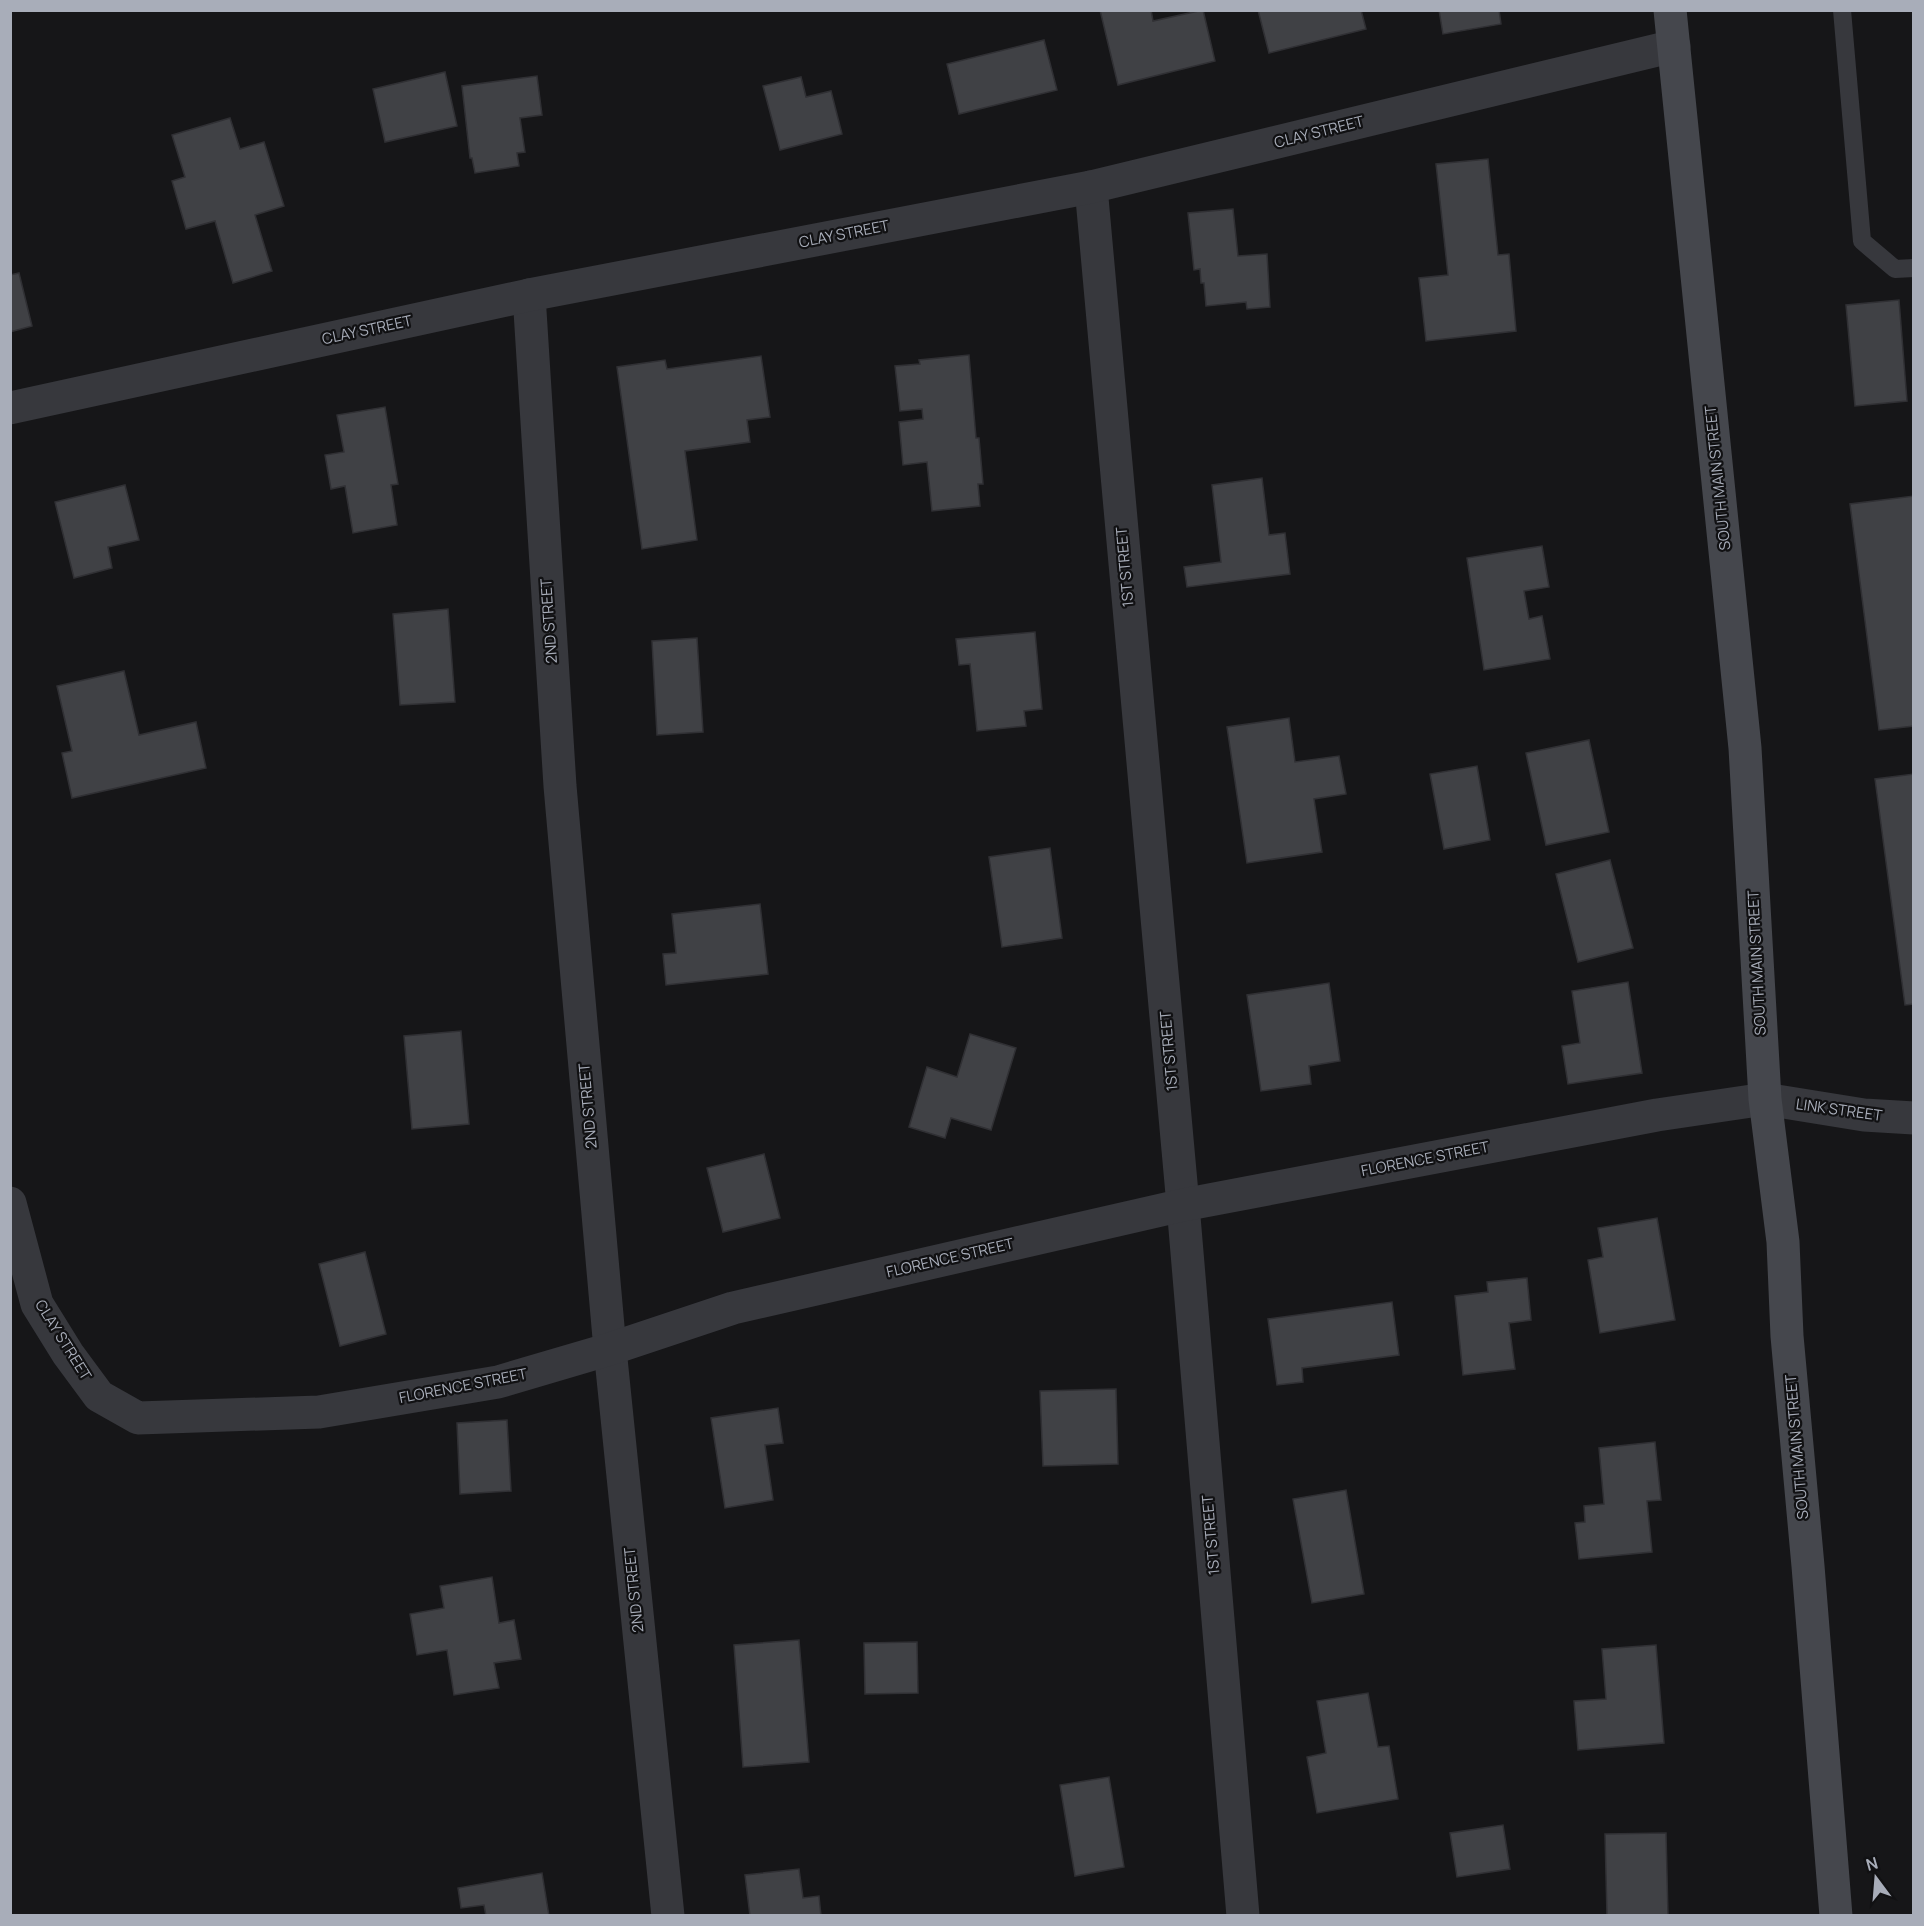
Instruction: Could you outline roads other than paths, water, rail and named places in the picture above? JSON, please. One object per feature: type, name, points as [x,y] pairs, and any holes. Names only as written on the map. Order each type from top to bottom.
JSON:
[{"type":"street","name":"SOUTH MAIN STREET","points":[[1670,10],[1745,748],[1765,1100],[1783,1242],[1786,1336],[1808,1566],[1836,1916]]},
{"type":"street","name":"CLAY STREET","points":[[10,408],[529,295],[1090,187],[1674,46]]},
{"type":"street","name":"1ST STREET","points":[[1090,187],[1183,1205],[1243,1916]]},
{"type":"street","name":"2ND STREET","points":[[529,295],[560,786],[610,1349],[668,1916]]},
{"type":"street","name":"LINK STREET","points":[[1765,1100],[1864,1115],[1914,1118]]},
{"type":"street","name":"FLORENCE STREET","points":[[138,1418],[319,1412],[498,1382],[610,1349],[733,1308],[1183,1205],[1658,1115],[1765,1100]]},
{"type":"street","name":"CLAY STREET","points":[[10,1203],[37,1304],[68,1354],[99,1396],[138,1418]]},
{"type":"lane","points":[[1842,10],[1862,241],[1895,270],[1914,268]]}]
